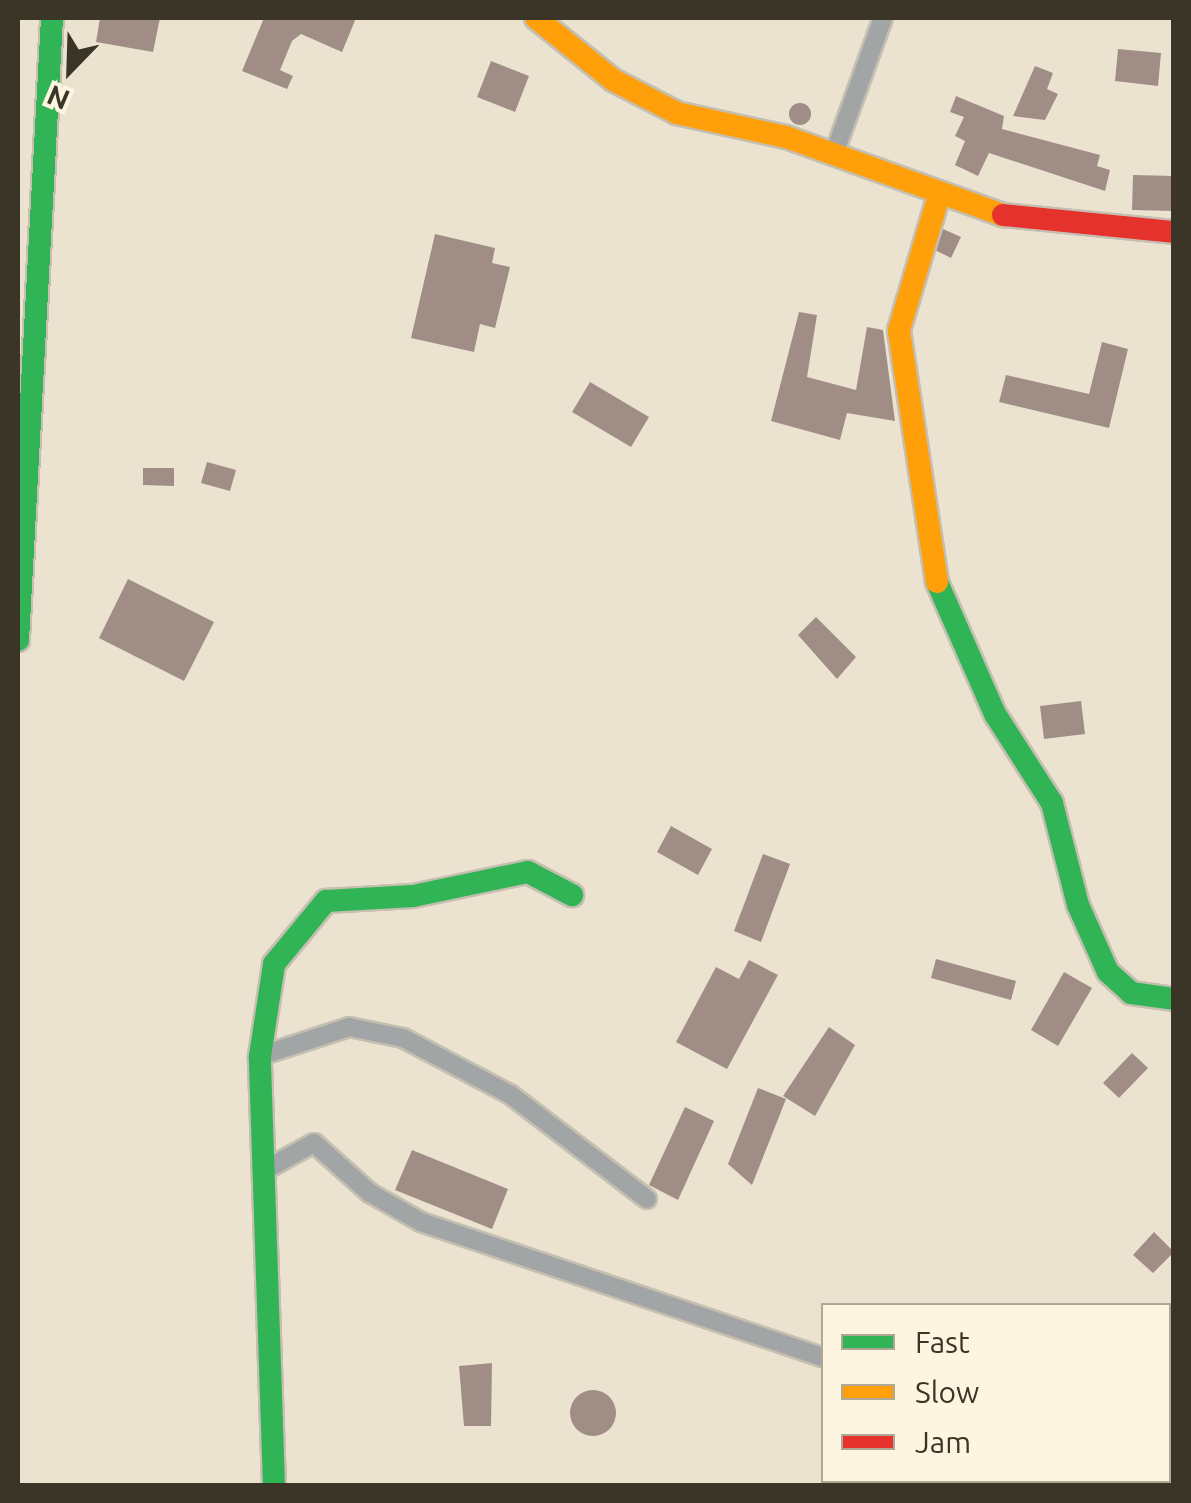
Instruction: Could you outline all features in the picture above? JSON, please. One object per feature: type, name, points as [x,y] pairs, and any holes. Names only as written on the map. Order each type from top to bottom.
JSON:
[{"type":"street","points":[[18,640],[52,18]]},
{"type":"street","points":[[536,18],[613,80],[677,114],[834,154],[939,196],[1028,224],[1174,232]]},
{"type":"street","points":[[834,154],[883,18]]},
{"type":"street","points":[[939,196],[902,297],[930,567],[996,714],[1052,803],[1108,972],[1131,992],[1174,1000]]},
{"type":"street","points":[[274,1486],[260,1056],[274,964],[326,901],[414,896],[528,872],[572,895]]},
{"type":"street","points":[[260,1056],[349,1027],[403,1038],[511,1095],[647,1198]]},
{"type":"street","points":[[265,1170],[314,1143],[421,1222],[821,1357]]},
{"type":"building","points":[[100,18],[160,18],[153,52],[96,42]]},
{"type":"building","points":[[264,18],[356,18],[342,52],[301,34],[292,41],[280,70],[293,76],[287,89],[242,71]]},
{"type":"building","points":[[1118,49],[1161,53],[1158,86],[1115,81]]},
{"type":"building","points":[[491,61],[529,76],[515,112],[477,97]]},
{"type":"building","points":[[1035,66],[1053,73],[1047,89],[1058,94],[1045,120],[1013,116]]},
{"type":"building","points":[[956,96],[1004,116],[1002,129],[1100,155],[1097,166],[1110,170],[1105,191],[989,153],[978,176],[955,165],[965,141],[955,136],[964,117],[950,112]]},
{"type":"building","points":[[800,103],[808,106],[808,122],[800,125],[792,122],[789,114],[792,106]]},
{"type":"building","points":[[1133,175],[1174,176],[1174,211],[1132,210]]},
{"type":"building","points":[[943,229],[961,237],[951,258],[935,250]]},
{"type":"building","points":[[435,234],[495,248],[492,263],[510,267],[495,328],[480,324],[474,352],[411,338]]},
{"type":"building","points":[[799,312],[817,315],[807,377],[856,390],[867,327],[883,330],[895,421],[847,413],[840,440],[771,421]]},
{"type":"building","points":[[1102,342],[1128,349],[1109,428],[999,402],[1006,375],[1089,394]]},
{"type":"building","points":[[590,382],[649,417],[631,447],[572,412]]},
{"type":"building","points":[[207,462],[236,470],[230,491],[201,483]]},
{"type":"building","points":[[143,468],[174,468],[174,486],[143,485]]},
{"type":"building","points":[[128,579],[214,622],[184,681],[99,638]]},
{"type":"building","points":[[816,617],[856,657],[837,679],[798,635]]},
{"type":"building","points":[[1081,701],[1085,734],[1044,739],[1040,706]]},
{"type":"building","points":[[671,826],[712,849],[698,875],[657,852]]},
{"type":"building","points":[[763,854],[790,864],[761,942],[734,931]]},
{"type":"building","points":[[936,959],[1016,981],[1011,1000],[931,978]]},
{"type":"building","points":[[749,960],[778,975],[727,1069],[676,1042],[716,967],[739,979]]},
{"type":"building","points":[[1064,972],[1092,988],[1058,1046],[1031,1030]]},
{"type":"building","points":[[829,1027],[855,1045],[815,1116],[783,1096]]},
{"type":"building","points":[[1132,1053],[1148,1068],[1119,1098],[1103,1083]]},
{"type":"building","points":[[758,1088],[786,1099],[752,1185],[728,1164]]},
{"type":"building","points":[[685,1107],[714,1121],[678,1200],[649,1185]]},
{"type":"building","points":[[412,1150],[508,1189],[492,1229],[395,1190]]},
{"type":"building","points":[[1154,1232],[1174,1252],[1153,1273],[1133,1255]]},
{"type":"building","points":[[492,1363],[491,1426],[464,1426],[459,1366]]},
{"type":"building","points":[[593,1390],[610,1396],[616,1413],[610,1430],[593,1436],[576,1430],[570,1413],[576,1396]]},
{"type":"traffic: fast","points":[[18,640],[52,18]]},
{"type":"traffic: fast","points":[[937,582],[995,714],[1052,803],[1078,905],[1108,972],[1131,993],[1174,999]]},
{"type":"traffic: fast","points":[[274,1486],[260,1056],[274,964],[326,901],[413,896],[528,872],[572,895]]},
{"type":"traffic: slow","points":[[536,18],[613,80],[677,113],[786,137],[1003,215]]},
{"type":"traffic: slow","points":[[937,582],[899,330],[939,195]]},
{"type":"traffic: jam","points":[[1003,215],[1174,232]]}]
